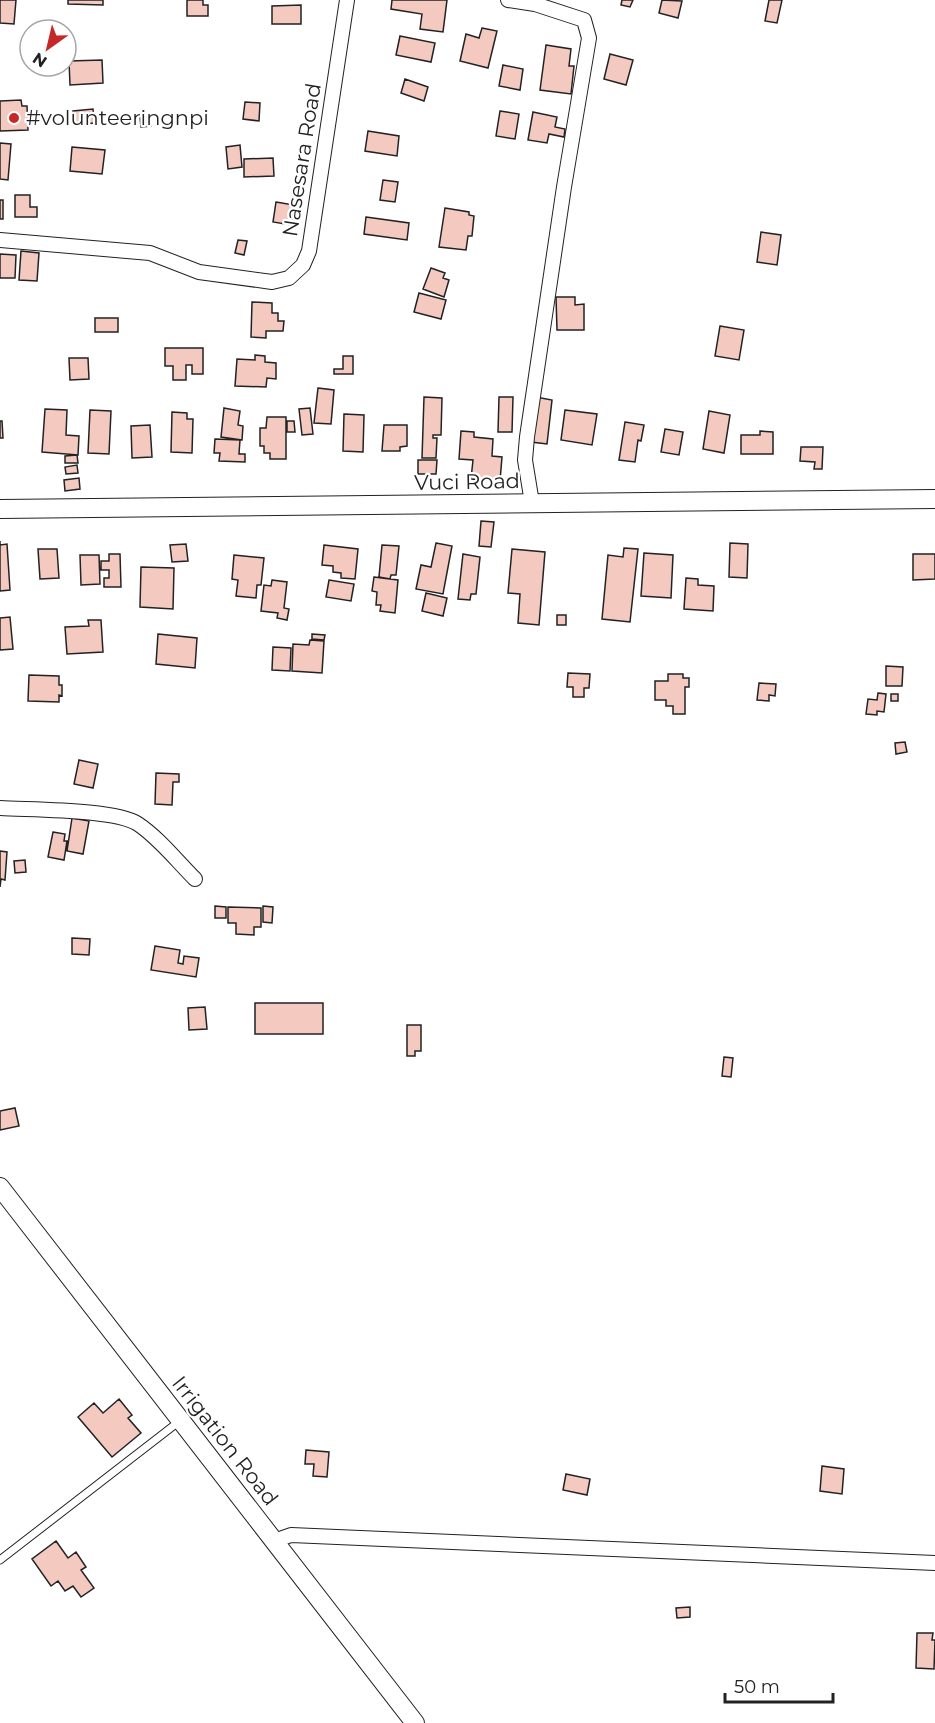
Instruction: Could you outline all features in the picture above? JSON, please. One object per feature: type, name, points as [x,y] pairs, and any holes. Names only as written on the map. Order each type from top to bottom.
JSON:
[{"type":"main road","name":"Vuci Road","points":[[0,509],[935,499]]},
{"type":"main road","name":"Irrigation Road","points":[[0,1187],[415,1723]]},
{"type":"street","name":"Nasesara Road","points":[[0,240],[150,253],[199,272],[272,282],[290,278],[303,265],[309,251],[347,0]]},
{"type":"street","points":[[508,0],[535,4],[584,20],[589,38],[527,436],[525,460],[532,503]]},
{"type":"street","points":[[0,808],[105,814],[124,818],[140,825],[195,879]]},
{"type":"street","points":[[274,1541],[291,1535],[935,1563]]},
{"type":"lane","points":[[0,1560],[181,1420]]},
{"type":"building","points":[[0,0],[16,0],[14,24],[0,23]]},
{"type":"building","points":[[68,0],[103,0],[103,5],[68,4]]},
{"type":"building","points":[[187,0],[203,0],[203,5],[208,5],[208,16],[187,16]]},
{"type":"building","points":[[392,0],[447,0],[443,32],[420,29],[422,14],[391,9]]},
{"type":"building","points":[[622,0],[633,0],[630,7],[621,5]]},
{"type":"building","points":[[662,0],[682,1],[678,18],[659,13]]},
{"type":"building","points":[[769,0],[782,0],[777,23],[765,21]]},
{"type":"building","points":[[301,5],[301,24],[272,24],[272,6]]},
{"type":"building","points":[[482,28],[497,31],[488,68],[460,61],[466,34],[479,38]]},
{"type":"building","points":[[400,36],[435,43],[431,62],[396,55]]},
{"type":"building","points":[[546,45],[571,49],[569,66],[574,66],[571,94],[540,90]]},
{"type":"building","points":[[610,54],[633,60],[626,85],[604,79]]},
{"type":"building","points":[[102,60],[103,83],[70,85],[70,78],[78,78],[78,61]]},
{"type":"building","points":[[503,65],[523,69],[520,90],[499,86]]},
{"type":"building","points":[[405,79],[428,87],[424,101],[401,93]]},
{"type":"building","name":"#volunteeringnpi","points":[[21,100],[22,106],[27,106],[28,130],[0,131],[0,101]]},
{"type":"building","points":[[245,102],[260,103],[259,121],[243,119]]},
{"type":"building","points":[[93,109],[94,123],[74,125],[73,111]]},
{"type":"building","points":[[500,111],[519,114],[515,139],[496,136]]},
{"type":"building","points":[[533,112],[557,117],[555,127],[565,129],[564,137],[549,134],[547,143],[528,140]]},
{"type":"building","points":[[150,116],[151,126],[141,127],[140,117]]},
{"type":"building","points":[[368,131],[399,136],[397,156],[365,151]]},
{"type":"building","points":[[0,143],[11,144],[8,180],[0,179]]},
{"type":"building","points":[[240,145],[242,167],[228,169],[226,147]]},
{"type":"building","points":[[72,147],[105,150],[102,174],[70,171]]},
{"type":"building","points":[[273,158],[274,176],[244,177],[244,159]]},
{"type":"building","points":[[383,180],[398,182],[395,202],[380,200]]},
{"type":"building","points":[[15,195],[30,195],[30,207],[37,207],[37,217],[15,217]]},
{"type":"building","points":[[0,200],[3,200],[3,219],[0,219]]},
{"type":"building","points":[[276,202],[294,205],[291,225],[273,222]]},
{"type":"building","points":[[445,208],[469,212],[469,215],[474,216],[472,236],[468,236],[466,250],[439,247]]},
{"type":"building","points":[[366,217],[409,223],[407,240],[364,234]]},
{"type":"building","points":[[761,232],[781,235],[777,265],[757,262]]},
{"type":"building","points":[[238,240],[247,241],[244,255],[235,253]]},
{"type":"building","points":[[21,251],[39,253],[37,281],[19,280]]},
{"type":"building","points":[[0,254],[16,255],[15,278],[0,278]]},
{"type":"building","points":[[431,268],[445,273],[443,278],[449,280],[444,297],[423,289]]},
{"type":"building","points":[[419,293],[446,300],[441,319],[414,312]]},
{"type":"building","points":[[556,297],[575,297],[575,305],[584,304],[584,330],[557,330]]},
{"type":"building","points":[[252,302],[272,303],[272,313],[278,313],[278,321],[284,321],[283,331],[266,331],[266,338],[251,337]]},
{"type":"building","points":[[95,318],[118,318],[118,332],[95,332]]},
{"type":"building","points":[[720,326],[744,330],[739,360],[715,356]]},
{"type":"building","points":[[165,348],[203,348],[203,374],[192,374],[192,365],[186,365],[186,380],[173,380],[173,366],[165,366]]},
{"type":"building","points":[[255,355],[265,356],[265,362],[276,363],[276,379],[267,378],[266,387],[235,386],[237,359],[255,360]]},
{"type":"building","points":[[343,356],[353,356],[353,374],[334,374],[334,369],[343,369]]},
{"type":"building","points":[[69,358],[88,358],[89,379],[70,380]]},
{"type":"building","points":[[318,388],[334,390],[331,424],[314,423]]},
{"type":"building","points":[[424,397],[442,398],[441,435],[433,435],[433,438],[437,438],[436,458],[422,458]]},
{"type":"building","points":[[499,397],[513,397],[512,432],[498,432]]},
{"type":"building","points":[[536,397],[552,400],[547,444],[531,442]]},
{"type":"building","points":[[224,408],[240,411],[238,425],[243,426],[242,440],[221,437]]},
{"type":"building","points":[[310,408],[313,434],[302,435],[299,409]]},
{"type":"building","points":[[45,409],[67,410],[66,435],[79,436],[78,455],[42,452]]},
{"type":"building","points":[[90,410],[111,411],[109,454],[88,453]]},
{"type":"building","points":[[565,410],[597,414],[592,445],[561,440]]},
{"type":"building","points":[[709,411],[730,415],[724,453],[703,449]]},
{"type":"building","points":[[172,412],[187,413],[187,419],[193,419],[192,453],[171,452]]},
{"type":"building","points":[[344,414],[364,415],[363,452],[343,451]]},
{"type":"building","points":[[267,417],[286,417],[286,459],[270,459],[270,453],[264,453],[264,446],[260,446],[260,428],[266,428]]},
{"type":"building","points":[[0,421],[2,421],[3,438],[0,438]]},
{"type":"building","points":[[287,421],[294,421],[295,432],[287,432]]},
{"type":"building","points":[[625,422],[644,425],[641,441],[638,440],[635,462],[619,460]]},
{"type":"building","points":[[150,425],[152,457],[132,458],[131,426]]},
{"type":"building","points":[[384,425],[407,425],[407,446],[400,447],[400,451],[382,451]]},
{"type":"building","points":[[665,429],[683,432],[679,455],[661,452]]},
{"type":"building","points":[[461,431],[474,432],[474,437],[493,439],[492,456],[502,457],[500,481],[471,479],[473,460],[459,459]]},
{"type":"building","points":[[760,431],[773,432],[773,454],[741,454],[741,435],[760,435]]},
{"type":"building","points":[[215,439],[240,440],[239,454],[245,454],[245,462],[219,461],[220,453],[214,453]]},
{"type":"building","points":[[801,447],[823,447],[822,469],[814,469],[815,462],[800,461]]},
{"type":"building","points":[[77,455],[78,463],[65,463],[65,456]]},
{"type":"building","points":[[418,460],[437,460],[436,474],[418,474]]},
{"type":"building","points":[[77,465],[78,473],[66,474],[65,467]]},
{"type":"building","points":[[79,478],[80,489],[65,491],[64,480]]},
{"type":"building","points":[[481,521],[494,522],[491,547],[479,546]]},
{"type":"building","points":[[436,543],[452,546],[443,594],[416,589],[421,565],[431,567]]},
{"type":"building","points":[[730,543],[748,544],[747,578],[729,577]]},
{"type":"building","points":[[7,544],[10,590],[0,591],[0,545]]},
{"type":"building","points":[[186,544],[188,561],[172,562],[170,545]]},
{"type":"building","points":[[324,545],[358,549],[355,579],[341,578],[341,573],[333,572],[333,566],[322,565]]},
{"type":"building","points":[[382,545],[399,546],[396,575],[391,575],[390,579],[379,577]]},
{"type":"building","points":[[624,548],[638,549],[630,622],[602,619],[608,555],[623,557]]},
{"type":"building","points":[[38,549],[57,549],[59,578],[40,579]]},
{"type":"building","points":[[512,549],[545,552],[539,625],[518,623],[520,594],[508,593]]},
{"type":"building","points":[[644,553],[673,555],[671,598],[641,596]]},
{"type":"building","points":[[109,554],[120,554],[121,587],[104,587],[104,578],[109,578],[109,570],[101,570],[101,561],[109,561]]},
{"type":"building","points":[[463,554],[480,557],[476,594],[471,594],[470,600],[458,599]]},
{"type":"building","points":[[913,554],[935,554],[935,579],[913,580]]},
{"type":"building","points":[[80,555],[99,555],[100,584],[81,585]]},
{"type":"building","points":[[234,555],[264,558],[261,585],[257,585],[256,598],[236,596],[238,580],[232,579]]},
{"type":"building","points":[[141,567],[174,568],[173,609],[140,607]]},
{"type":"building","points":[[374,577],[398,580],[395,613],[380,611],[381,605],[376,605],[377,592],[372,591]]},
{"type":"building","points":[[686,578],[698,579],[698,585],[714,586],[713,611],[684,609]]},
{"type":"building","points":[[272,580],[287,582],[284,608],[289,609],[287,620],[277,618],[278,613],[261,611],[264,585],[271,586]]},
{"type":"building","points":[[329,580],[354,584],[351,601],[326,597]]},
{"type":"building","points":[[426,593],[447,598],[443,616],[422,611]]},
{"type":"building","points":[[557,615],[566,615],[566,625],[557,625]]},
{"type":"building","points":[[10,617],[13,649],[0,650],[0,618]]},
{"type":"building","points":[[88,620],[101,620],[103,652],[67,654],[65,627],[89,626]]},
{"type":"building","points":[[158,634],[197,638],[195,668],[156,664]]},
{"type":"building","points":[[312,634],[325,635],[324,640],[312,639]]},
{"type":"building","points":[[310,640],[324,641],[322,673],[292,671],[293,644],[309,645]]},
{"type":"building","points":[[273,647],[291,648],[290,671],[272,670]]},
{"type":"building","points":[[886,666],[903,667],[902,686],[886,686]]},
{"type":"building","points":[[568,673],[590,674],[589,688],[584,688],[584,697],[573,697],[573,687],[567,687]]},
{"type":"building","points":[[668,674],[683,674],[683,678],[689,678],[689,687],[685,687],[685,714],[673,714],[673,706],[666,706],[666,700],[655,700],[655,681],[668,681]]},
{"type":"building","points":[[29,675],[59,676],[62,696],[59,695],[59,702],[28,701]]},
{"type":"building","points":[[759,683],[776,684],[775,696],[769,695],[769,701],[757,700]]},
{"type":"building","points":[[878,693],[886,694],[884,712],[877,711],[877,715],[866,714],[868,699],[877,700]]},
{"type":"building","points":[[891,694],[898,694],[898,701],[891,701]]},
{"type":"building","points":[[905,742],[907,752],[896,754],[895,743]]},
{"type":"building","points":[[79,760],[98,764],[93,788],[74,784]]},
{"type":"building","points":[[156,773],[179,774],[179,782],[173,782],[172,805],[155,804]]},
{"type":"building","points":[[72,818],[89,821],[83,854],[67,851]]},
{"type":"building","points":[[53,832],[65,834],[64,841],[67,841],[64,860],[48,857]]},
{"type":"building","points":[[0,851],[7,852],[5,880],[1,879],[0,887]]},
{"type":"building","points":[[25,860],[26,872],[15,873],[14,861]]},
{"type":"building","points":[[215,906],[226,907],[226,918],[215,918]]},
{"type":"building","points":[[263,906],[273,907],[272,923],[263,922]]},
{"type":"building","points":[[228,907],[261,908],[261,927],[254,927],[254,935],[236,934],[236,923],[228,923]]},
{"type":"building","points":[[72,938],[90,939],[89,955],[72,954]]},
{"type":"building","points":[[155,946],[180,950],[178,963],[183,964],[184,956],[199,958],[196,977],[151,970]]},
{"type":"building","points":[[255,1003],[323,1003],[323,1034],[255,1034]]},
{"type":"building","points":[[205,1007],[207,1029],[189,1030],[188,1008]]},
{"type":"building","points":[[407,1025],[421,1025],[421,1051],[415,1051],[415,1056],[407,1056]]},
{"type":"building","points":[[724,1057],[733,1058],[731,1077],[722,1076]]},
{"type":"building","points":[[15,1108],[19,1126],[0,1130],[0,1111]]},
{"type":"building","points":[[119,1399],[132,1415],[128,1418],[141,1433],[112,1457],[78,1417],[94,1403],[103,1413]]},
{"type":"building","points":[[306,1450],[329,1452],[327,1477],[313,1476],[314,1464],[305,1464]]},
{"type":"building","points":[[822,1466],[844,1469],[842,1494],[820,1491]]},
{"type":"building","points":[[566,1474],[590,1479],[587,1495],[563,1490]]},
{"type":"building","points":[[56,1541],[68,1558],[76,1552],[86,1567],[81,1570],[94,1588],[81,1597],[73,1586],[65,1591],[58,1581],[51,1586],[32,1559]]},
{"type":"building","points":[[690,1607],[690,1617],[677,1618],[676,1608]]},
{"type":"building","points":[[917,1633],[933,1633],[932,1640],[935,1640],[934,1669],[916,1668]]},
{"type":"place","name":"#volunteeringnpi","points":[[14,118]]}]
